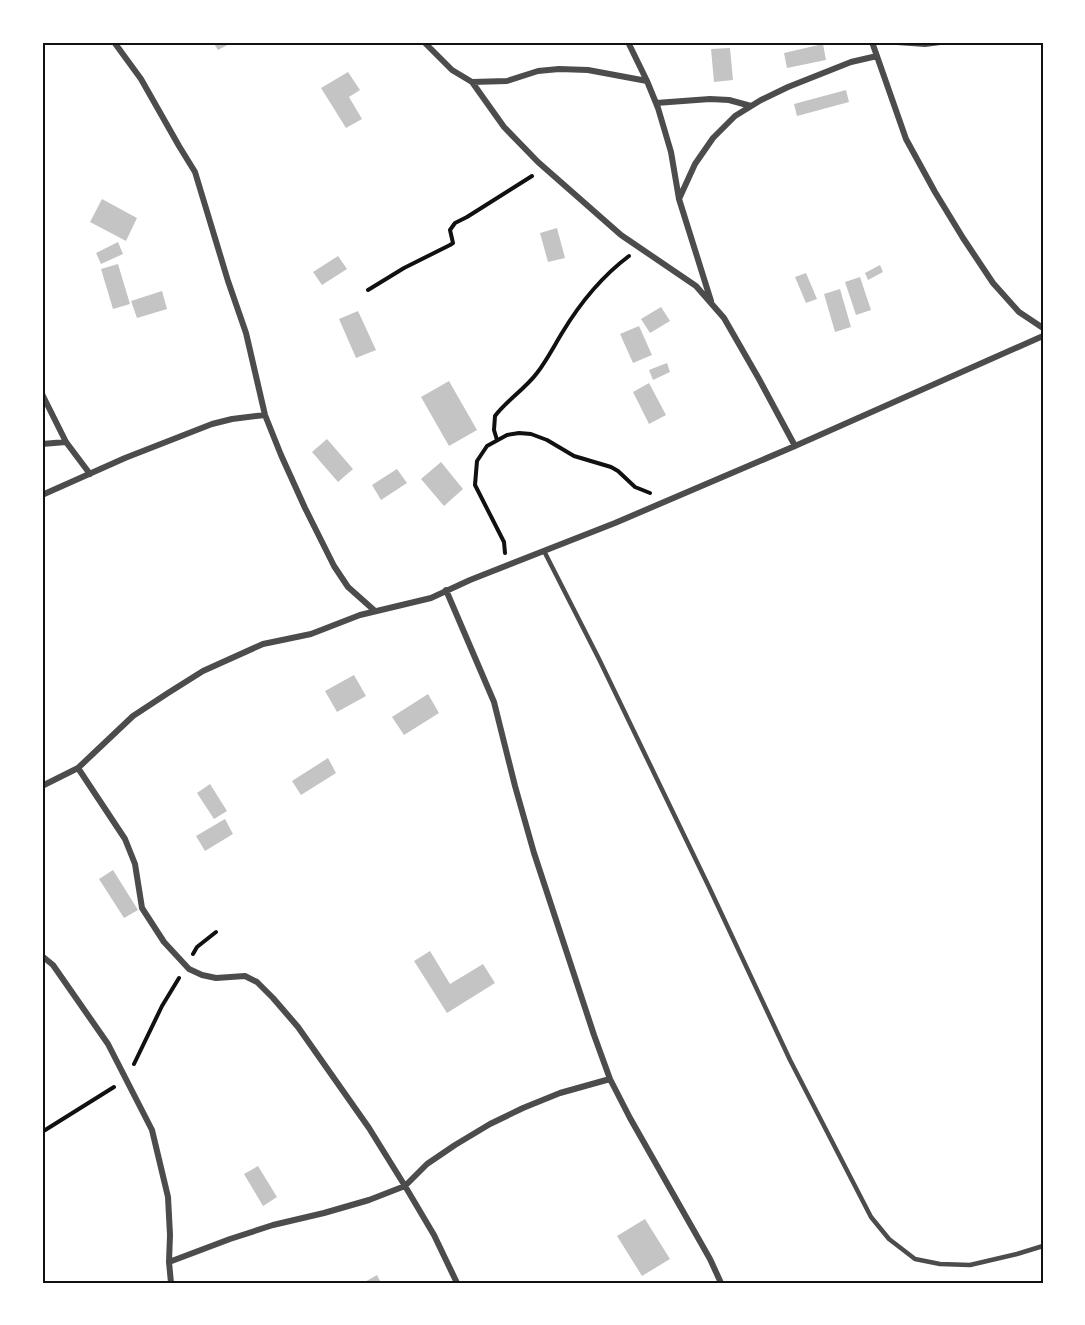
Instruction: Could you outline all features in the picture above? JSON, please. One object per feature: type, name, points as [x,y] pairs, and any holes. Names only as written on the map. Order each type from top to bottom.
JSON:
[{"type":"street","points":[[114,42],[141,79],[195,172],[246,333],[265,415],[291,476],[334,566],[348,587],[375,611]]},
{"type":"street","points":[[424,42],[452,70],[472,82],[504,127],[538,162],[621,235],[696,286],[724,318],[795,446]]},
{"type":"street","points":[[628,42],[656,103],[671,152],[679,199],[712,305]]},
{"type":"street","points":[[872,42],[906,139],[963,238],[993,283],[1018,312],[1043,328]]},
{"type":"street","points":[[897,42],[924,44],[940,42]]},
{"type":"street","points":[[679,199],[695,164],[714,138],[735,116],[788,87],[851,62],[878,56]]},
{"type":"street","points":[[472,82],[507,81],[538,70],[559,69],[588,70],[647,81]]},
{"type":"street","points":[[656,103],[710,99],[729,100],[751,106]]},
{"type":"street","points":[[42,786],[78,768],[133,716],[203,671],[262,644],[311,634],[360,615],[431,597],[671,499],[1043,336]]},
{"type":"street","points":[[42,394],[66,442],[90,474]]},
{"type":"street","points":[[42,495],[124,458],[212,424],[265,415]]},
{"type":"street","points":[[42,444],[66,442]]},
{"type":"street","points":[[446,590],[494,702],[534,853],[610,1080],[710,1259],[721,1283]]},
{"type":"street","points":[[78,768],[125,839],[135,864],[142,908],[165,942],[186,967],[202,975],[216,978],[245,976],[257,982],[298,1027],[369,1128],[434,1236],[457,1283]]},
{"type":"street","points":[[42,956],[53,965],[108,1044],[152,1130],[168,1197],[171,1283]]},
{"type":"street","points":[[169,1262],[273,1225],[369,1200],[405,1186],[427,1164],[490,1124],[560,1093],[610,1080]]},
{"type":"lane","points":[[544,551],[609,680],[790,1060],[872,1217],[889,1239],[915,1260],[970,1265],[1043,1246]]},
{"type":"path","points":[[368,290],[404,268],[453,243],[450,230],[455,223],[544,167]]},
{"type":"path","points":[[497,440],[494,430],[495,416],[536,374],[589,292],[615,266],[640,248]]},
{"type":"path","points":[[506,565],[504,542],[476,485],[477,461],[487,446],[507,435],[531,434],[547,440],[574,456],[618,471],[635,487],[671,499]]},
{"type":"path","points":[[42,1132],[126,1080],[162,1006],[197,947],[216,932]]},
{"type":"building","points":[[213,42],[233,42],[218,50]]},
{"type":"building","points":[[823,44],[826,60],[787,68],[784,53]]},
{"type":"building","points":[[730,48],[733,80],[714,82],[711,49]]},
{"type":"building","points":[[348,72],[360,90],[349,97],[362,119],[346,128],[321,88]]},
{"type":"building","points":[[846,90],[849,102],[797,116],[794,104]]},
{"type":"building","points":[[102,199],[137,218],[126,241],[90,222]]},
{"type":"building","points":[[557,228],[565,258],[548,262],[540,233]]},
{"type":"building","points":[[118,242],[123,254],[101,264],[96,253]]},
{"type":"building","points":[[338,256],[347,269],[322,285],[313,272]]},
{"type":"building","points":[[118,264],[130,304],[113,309],[101,269]]},
{"type":"building","points":[[880,265],[883,272],[868,280],[865,273]]},
{"type":"building","points":[[806,273],[817,299],[806,303],[795,277]]},
{"type":"building","points":[[860,277],[871,310],[856,315],[845,282]]},
{"type":"building","points":[[840,289],[851,327],[835,332],[824,294]]},
{"type":"building","points":[[162,291],[167,309],[137,318],[131,301]]},
{"type":"building","points":[[661,307],[670,321],[650,333],[641,319]]},
{"type":"building","points":[[358,311],[376,350],[356,358],[339,319]]},
{"type":"building","points":[[639,326],[652,355],[633,363],[620,334]]},
{"type":"building","points":[[667,363],[670,372],[653,380],[649,370]]},
{"type":"building","points":[[449,381],[477,430],[449,446],[421,397]]},
{"type":"building","points":[[649,383],[666,415],[649,424],[633,392]]},
{"type":"building","points":[[327,439],[353,469],[338,482],[312,452]]},
{"type":"building","points":[[441,462],[463,489],[444,506],[421,479]]},
{"type":"building","points":[[397,469],[407,483],[381,500],[372,485]]},
{"type":"building","points":[[354,675],[366,696],[337,712],[325,691]]},
{"type":"building","points":[[428,694],[439,713],[404,735],[392,717]]},
{"type":"building","points":[[328,758],[336,773],[301,795],[292,781]]},
{"type":"building","points":[[210,784],[227,811],[214,819],[197,793]]},
{"type":"building","points":[[225,819],[233,834],[205,851],[196,836]]},
{"type":"building","points":[[113,870],[138,910],[124,918],[99,879]]},
{"type":"building","points":[[430,951],[450,984],[483,964],[495,983],[447,1013],[414,961]]},
{"type":"building","points":[[258,1166],[277,1197],[263,1206],[244,1174]]},
{"type":"building","points":[[645,1219],[670,1259],[642,1276],[617,1236]]},
{"type":"building","points":[[377,1275],[381,1283],[363,1283]]}]
